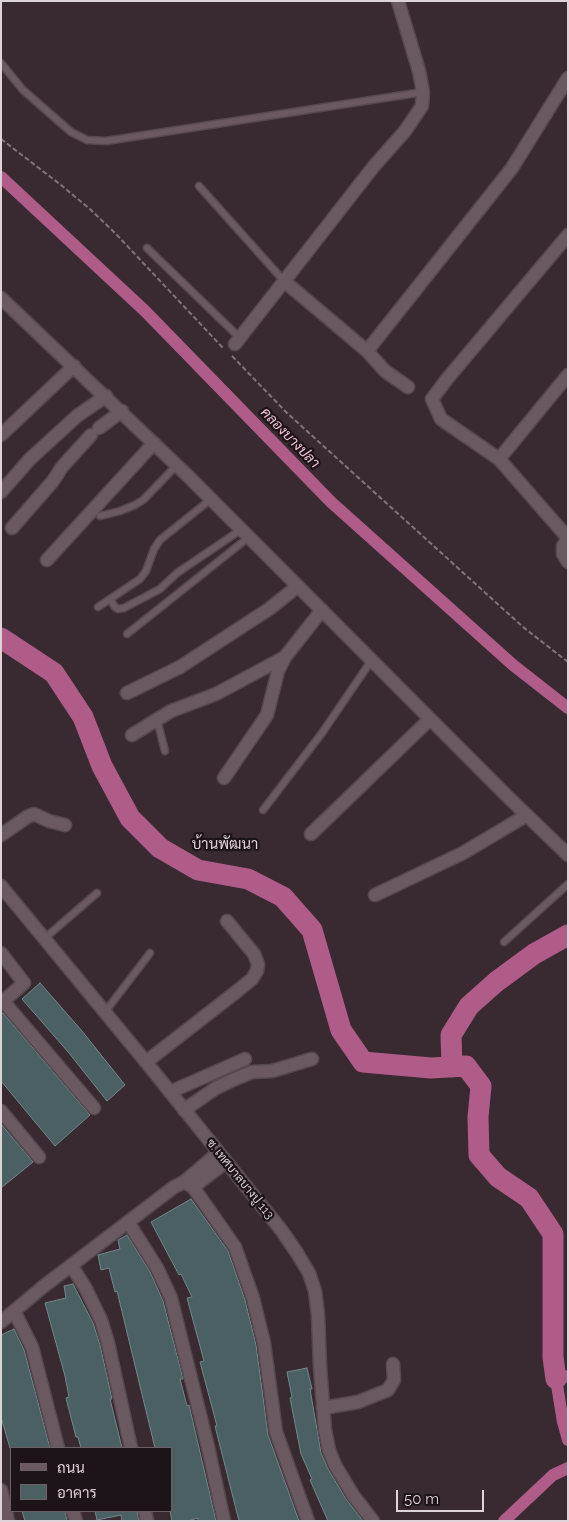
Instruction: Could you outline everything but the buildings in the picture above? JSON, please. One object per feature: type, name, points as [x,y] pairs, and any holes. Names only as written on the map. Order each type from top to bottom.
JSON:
[{"type":"street","points":[[237,341],[422,106],[419,71],[398,1]]},
{"type":"street","points":[[367,351],[512,168],[568,78]]},
{"type":"street","points":[[568,236],[432,399],[441,420],[499,460],[568,538],[563,546],[563,554],[568,562]]},
{"type":"street","points":[[284,281],[367,351],[386,371],[408,387]]},
{"type":"street","points":[[3,304],[74,366],[177,465],[568,855]]},
{"type":"street","points":[[1,435],[74,366]]},
{"type":"street","points":[[499,460],[568,375]]},
{"type":"street","points":[[1,492],[43,447],[77,416],[106,396]]},
{"type":"street","points":[[12,528],[53,481],[62,467],[95,432],[122,412]]},
{"type":"street","points":[[47,560],[154,443]]},
{"type":"street","points":[[127,693],[180,667],[269,609],[298,586]]},
{"type":"street","points":[[224,778],[268,715],[278,672],[285,657],[322,610]]},
{"type":"street","points":[[132,735],[182,706],[216,694],[285,657]]},
{"type":"street","points":[[311,834],[430,719]]},
{"type":"street","points":[[1,835],[34,814],[49,821],[65,825]]},
{"type":"street","points":[[375,895],[463,853],[527,815]]},
{"type":"street","name":"ซ. เทศบาลบางปู 113","points":[[1,886],[282,1231],[309,1273],[315,1291],[318,1314],[323,1408],[329,1450],[353,1495],[373,1521]]},
{"type":"street","points":[[146,1062],[252,979],[257,971],[258,964],[254,954],[228,922]]},
{"type":"street","points":[[1,953],[24,983],[2,1002],[94,1108]]},
{"type":"street","points":[[170,1092],[245,1059]]},
{"type":"street","points":[[184,1110],[216,1088],[252,1072],[272,1071],[312,1059]]},
{"type":"street","points":[[1,1111],[40,1157]]},
{"type":"street","points":[[1,1322],[71,1265],[174,1187],[188,1184],[222,1157]]},
{"type":"street","points":[[188,1184],[235,1247],[253,1298],[264,1342],[276,1432],[308,1521]]},
{"type":"street","points":[[128,1222],[157,1268],[171,1298],[208,1447],[224,1521]]},
{"type":"street","points":[[71,1265],[86,1289],[101,1320],[108,1343],[131,1447]]},
{"type":"street","points":[[14,1311],[32,1347],[58,1447]]},
{"type":"street","points":[[323,1408],[358,1402],[388,1390],[394,1380],[392,1364]]},
{"type":"street","points":[[1,1490],[8,1521]]},
{"type":"lane","points":[[1,63],[23,90],[71,132],[87,140],[106,141],[422,92]]},
{"type":"lane","points":[[199,186],[284,281]]},
{"type":"lane","points":[[147,248],[237,341]]},
{"type":"lane","points":[[100,516],[135,505],[144,500],[177,465]]},
{"type":"lane","points":[[98,607],[140,580],[146,571],[154,548],[160,540],[211,499]]},
{"type":"lane","points":[[110,599],[118,609],[124,608],[160,589],[177,573],[246,533]]},
{"type":"lane","points":[[127,634],[246,533]]},
{"type":"lane","points":[[263,810],[322,733],[372,661]]},
{"type":"lane","points":[[157,720],[166,751]]},
{"type":"lane","points":[[504,942],[568,884]]},
{"type":"lane","points":[[45,938],[97,893]]},
{"type":"lane","points":[[105,1012],[150,953]]},
{"type":"path","points":[[1,139],[91,210],[288,413],[523,627],[568,662]]},
{"type":"waterway","name":"คลองบางปลา","points":[[1,177],[145,311],[331,502],[513,665],[568,708]]},
{"type":"waterway","points":[[1,638],[54,673],[83,717],[102,766],[130,818],[160,848],[198,870],[248,879],[283,897],[312,930],[341,1030],[363,1062],[431,1068],[466,1066],[481,1086],[478,1117],[479,1155],[498,1177],[529,1198],[553,1234],[553,1357],[556,1379]]},
{"type":"waterway","points":[[452,1067],[451,1035],[469,1006],[496,982],[534,954],[568,935]]},
{"type":"waterway","points":[[568,1376],[556,1379],[568,1440]]},
{"type":"waterway","points":[[504,1521],[553,1475],[568,1468]]},
{"type":"district","name":"บ้านพัฒนา","points":[[225,844]]}]
